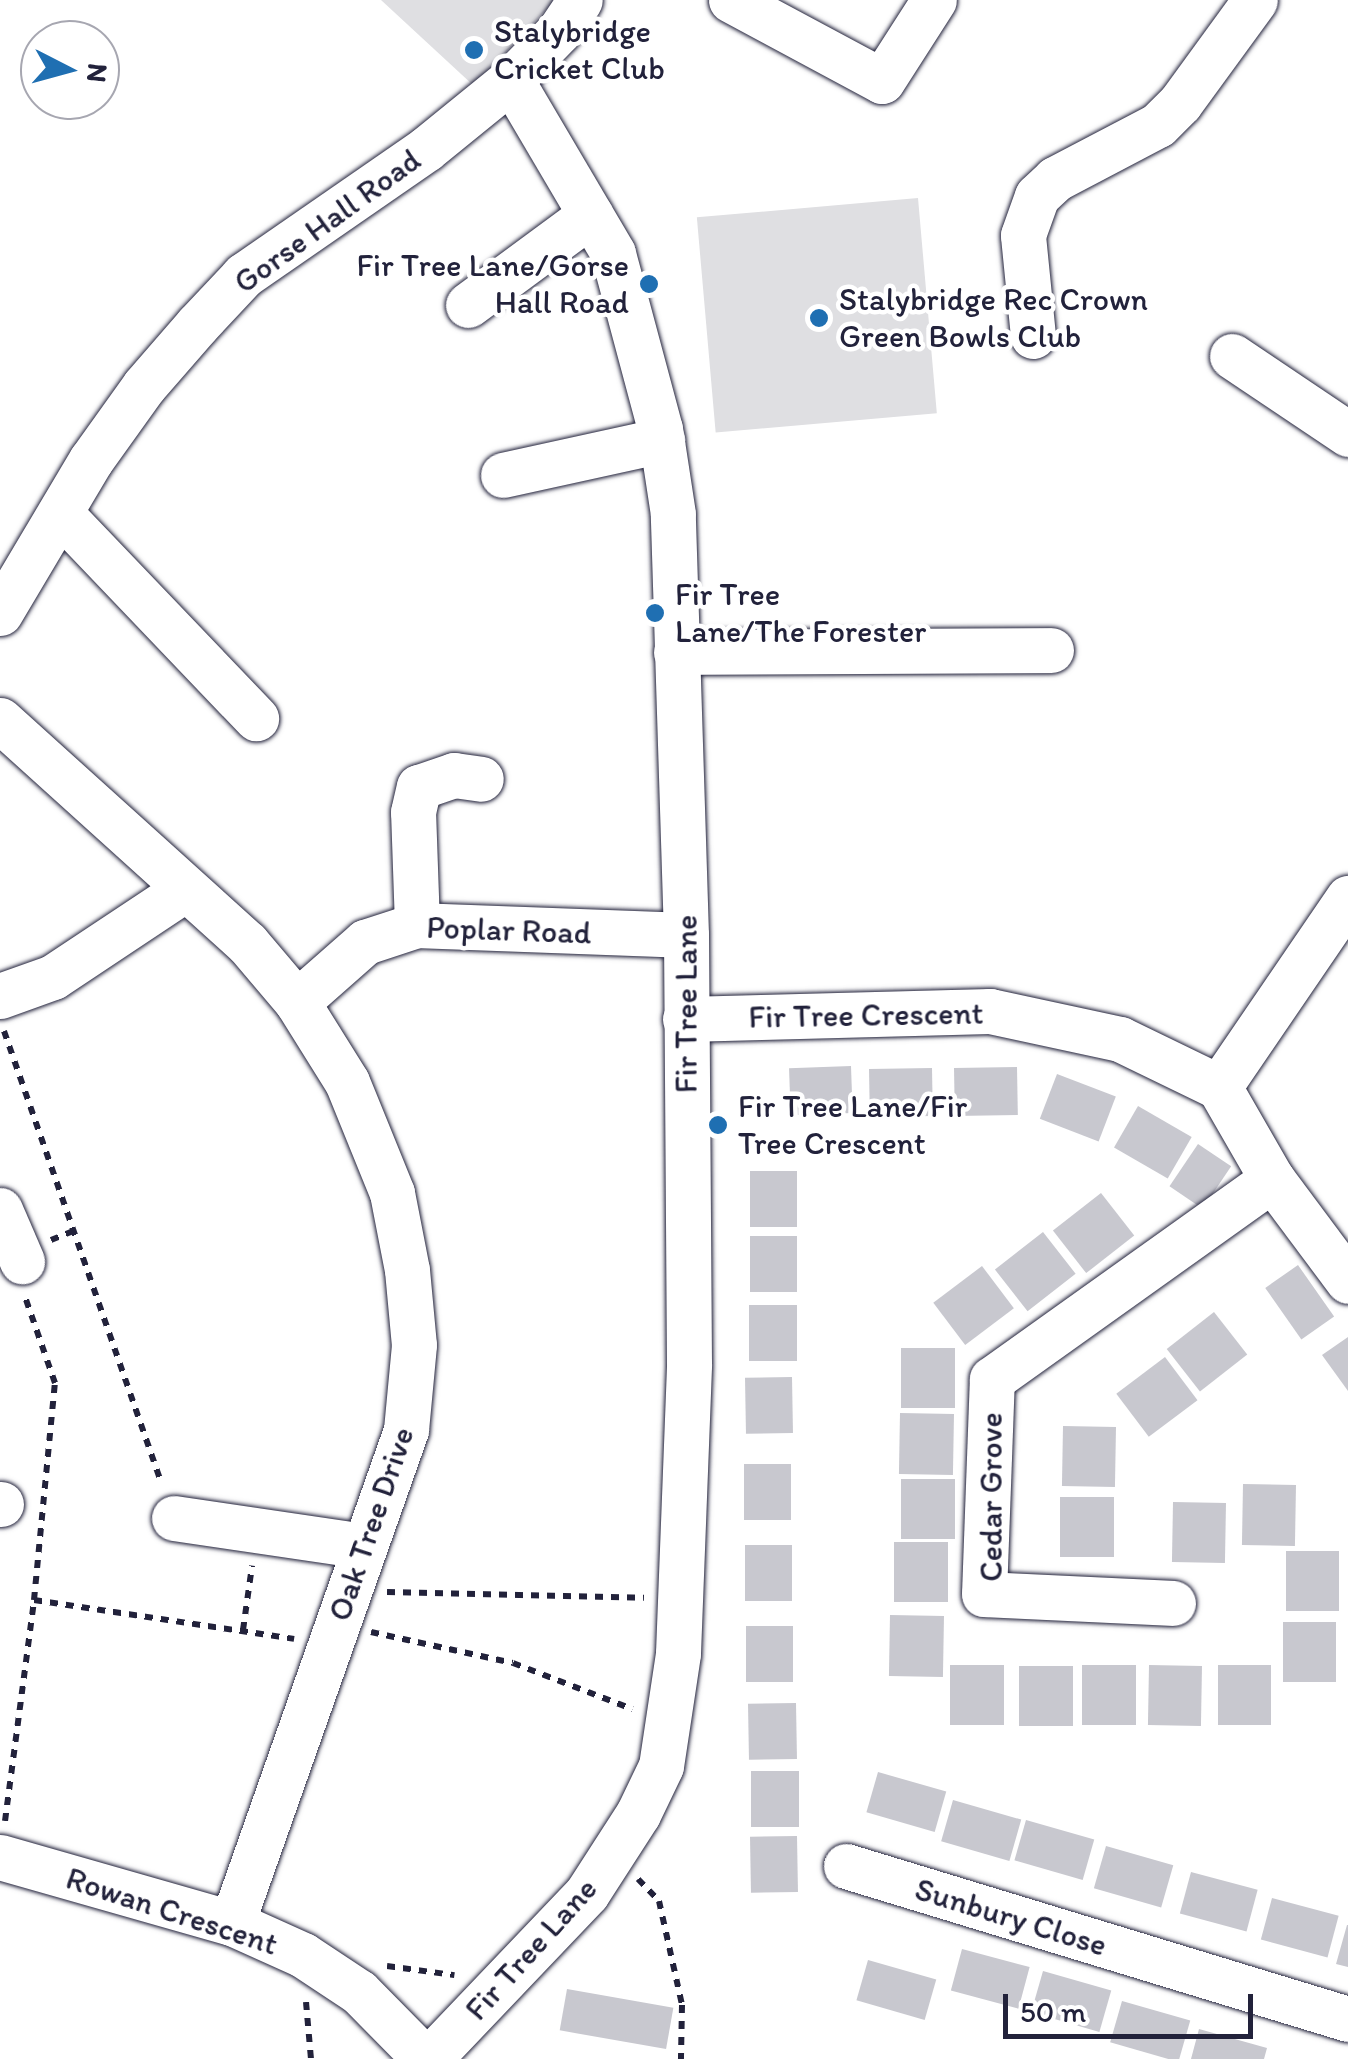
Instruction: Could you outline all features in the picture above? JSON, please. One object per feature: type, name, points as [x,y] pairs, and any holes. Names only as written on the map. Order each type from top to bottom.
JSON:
[{"type":"street","name":"Gorse Hall Road","points":[[0,613],[144,386],[244,275],[426,149],[510,80],[559,31],[580,0]]},
{"type":"street","points":[[731,0],[882,81],[934,0]]},
{"type":"street","points":[[1033,336],[1022,235],[1037,196],[1055,179],[1158,125],[1210,64],[1255,0]]},
{"type":"street","name":"Fir Tree Lane","points":[[427,2059],[588,1893],[661,1766],[670,1724],[680,1599],[689,1364],[686,935],[674,514],[662,440],[612,253],[510,80]]},
{"type":"street","points":[[468,305],[590,215]]},
{"type":"street","points":[[1232,356],[1348,434]]},
{"type":"street","points":[[503,475],[662,440]]},
{"type":"street","points":[[60,513],[256,718]]},
{"type":"street","points":[[676,652],[1051,650]]},
{"type":"street","name":"Oak Tree Drive","points":[[0,720],[246,944],[297,1002],[347,1082],[392,1194],[408,1270],[414,1344],[406,1430],[232,1923]]},
{"type":"street","points":[[417,925],[413,812],[419,786],[454,776],[481,778]]},
{"type":"street","points":[[0,996],[53,977],[184,890]]},
{"type":"street","points":[[1348,898],[1218,1087],[1272,1179],[1348,1281]]},
{"type":"street","name":"Poplar Road","points":[[297,1002],[366,942],[417,925],[686,935]]},
{"type":"street","name":"Fir Tree Crescent","points":[[686,1020],[990,1010],[1120,1038],[1218,1087]]},
{"type":"street","name":"Cedar Grove","points":[[1173,1603],[984,1594],[992,1379],[1272,1179]]},
{"type":"street","points":[[0,1210],[22,1261]]},
{"type":"street","points":[[174,1518],[364,1546]]},
{"type":"street","name":"Rowan Crescent","points":[[1,1847],[232,1923],[303,1955],[359,1992],[427,2059]]},
{"type":"street","name":"Sunbury Close","points":[[846,1866],[1348,2020]]},
{"type":"street","points":[[478,2059],[496,1992]]},
{"type":"path","points":[[0,1021],[174,1518]]},
{"type":"path","points":[[1,1847],[34,1600],[56,1383],[20,1283],[22,1261]]},
{"type":"path","points":[[243,1630],[257,1530]]},
{"type":"path","points":[[34,1600],[243,1630],[338,1620],[680,1599]]},
{"type":"path","points":[[338,1620],[513,1663],[670,1724]]},
{"type":"path","points":[[613,1852],[658,1901],[682,2005],[681,2059]]},
{"type":"path","points":[[376,1964],[496,1992]]},
{"type":"shaded area","name":"Stalybridge Cricket Club","points":[[381,0],[555,0],[474,86]]},
{"type":"shaded area","name":"Stalybridge Rec Crown Green Bowls Club","points":[[918,198],[937,413],[716,433],[697,217]]},
{"type":"building","points":[[851,1066],[853,1113],[791,1115],[789,1068]]},
{"type":"building","points":[[1017,1067],[1018,1115],[955,1116],[954,1068]]},
{"type":"building","points":[[932,1068],[933,1116],[870,1117],[869,1069]]},
{"type":"building","points":[[1057,1074],[1116,1097],[1099,1141],[1040,1119]]},
{"type":"building","points":[[1138,1106],[1192,1137],[1168,1179],[1114,1148]]},
{"type":"building","points":[[1198,1144],[1231,1166],[1203,1209],[1169,1186]]},
{"type":"building","points":[[750,1171],[797,1171],[797,1227],[750,1227]]},
{"type":"building","points":[[1101,1193],[1134,1236],[1086,1273],[1053,1231]]},
{"type":"building","points":[[1043,1232],[1076,1274],[1028,1311],[995,1270]]},
{"type":"building","points":[[750,1236],[797,1236],[797,1292],[750,1292]]},
{"type":"building","points":[[1298,1265],[1334,1317],[1301,1340],[1265,1288]]},
{"type":"building","points":[[982,1266],[1014,1308],[965,1345],[933,1303]]},
{"type":"building","points":[[749,1305],[797,1305],[797,1361],[749,1361]]},
{"type":"building","points":[[1214,1312],[1247,1355],[1200,1391],[1167,1349]]},
{"type":"building","points":[[1348,1337],[1348,1391],[1322,1355]]},
{"type":"building","points":[[901,1348],[955,1348],[955,1408],[901,1408]]},
{"type":"building","points":[[1165,1357],[1197,1400],[1149,1437],[1116,1394]]},
{"type":"building","points":[[792,1377],[793,1433],[746,1434],[745,1378]]},
{"type":"building","points":[[900,1413],[954,1414],[953,1475],[899,1474]]},
{"type":"building","points":[[1063,1426],[1116,1427],[1115,1487],[1062,1486]]},
{"type":"building","points":[[744,1464],[791,1464],[791,1520],[744,1520]]},
{"type":"building","points":[[901,1479],[955,1479],[955,1539],[901,1539]]},
{"type":"building","points":[[1243,1484],[1296,1485],[1295,1546],[1242,1545]]},
{"type":"building","points":[[1060,1497],[1114,1497],[1114,1557],[1060,1557]]},
{"type":"building","points":[[1173,1502],[1226,1503],[1225,1563],[1172,1562]]},
{"type":"building","points":[[894,1542],[948,1542],[948,1602],[894,1602]]},
{"type":"building","points":[[745,1545],[792,1545],[792,1601],[745,1601]]},
{"type":"building","points":[[1286,1551],[1339,1551],[1339,1611],[1286,1611]]},
{"type":"building","points":[[890,1615],[944,1616],[943,1677],[889,1676]]},
{"type":"building","points":[[1283,1622],[1336,1622],[1336,1682],[1283,1682]]},
{"type":"building","points":[[746,1626],[793,1626],[793,1682],[746,1682]]},
{"type":"building","points":[[950,1665],[1004,1665],[1004,1725],[950,1725]]},
{"type":"building","points":[[1082,1665],[1136,1665],[1136,1725],[1082,1725]]},
{"type":"building","points":[[1149,1665],[1202,1666],[1201,1726],[1148,1725]]},
{"type":"building","points":[[1218,1665],[1271,1665],[1271,1725],[1218,1725]]},
{"type":"building","points":[[1019,1666],[1073,1666],[1073,1726],[1019,1726]]},
{"type":"building","points":[[796,1703],[797,1759],[749,1760],[748,1704]]},
{"type":"building","points":[[751,1771],[799,1771],[799,1827],[751,1827]]},
{"type":"building","points":[[878,1772],[946,1792],[935,1832],[866,1812]]},
{"type":"building","points":[[953,1800],[1021,1820],[1009,1861],[941,1841]]},
{"type":"building","points":[[1026,1820],[1094,1840],[1083,1880],[1014,1860]]},
{"type":"building","points":[[797,1836],[798,1892],[751,1893],[750,1837]]},
{"type":"building","points":[[1106,1846],[1173,1865],[1161,1908],[1094,1888]]},
{"type":"building","points":[[1191,1872],[1258,1890],[1247,1931],[1180,1914]]},
{"type":"building","points":[[1272,1898],[1339,1916],[1328,1957],[1261,1940]]},
{"type":"building","points":[[1348,1925],[1348,1967],[1336,1964]]},
{"type":"building","points":[[962,1949],[1030,1967],[1018,2009],[951,1991]]},
{"type":"building","points":[[868,1960],[936,1980],[925,2020],[856,2000]]},
{"type":"building","points":[[1043,1971],[1111,1991],[1099,2032],[1031,2012]]},
{"type":"building","points":[[567,1989],[673,2008],[666,2049],[560,2030]]},
{"type":"building","points":[[1122,2001],[1190,2021],[1179,2059],[1110,2042]]},
{"type":"building","points":[[1199,2029],[1267,2048],[1264,2059],[1191,2059]]},
{"type":"place","name":"Stalybridge Cricket Club","points":[[474,50]]},
{"type":"place","name":"Fir Tree Lane/Gorse Hall Road","points":[[649,284]]},
{"type":"place","name":"Stalybridge Rec Crown Green Bowls Club","points":[[819,318]]},
{"type":"place","name":"Fir Tree Lane/The Forester","points":[[655,613]]},
{"type":"place","name":"Fir Tree Lane/Fir Tree Crescent","points":[[718,1125]]}]
